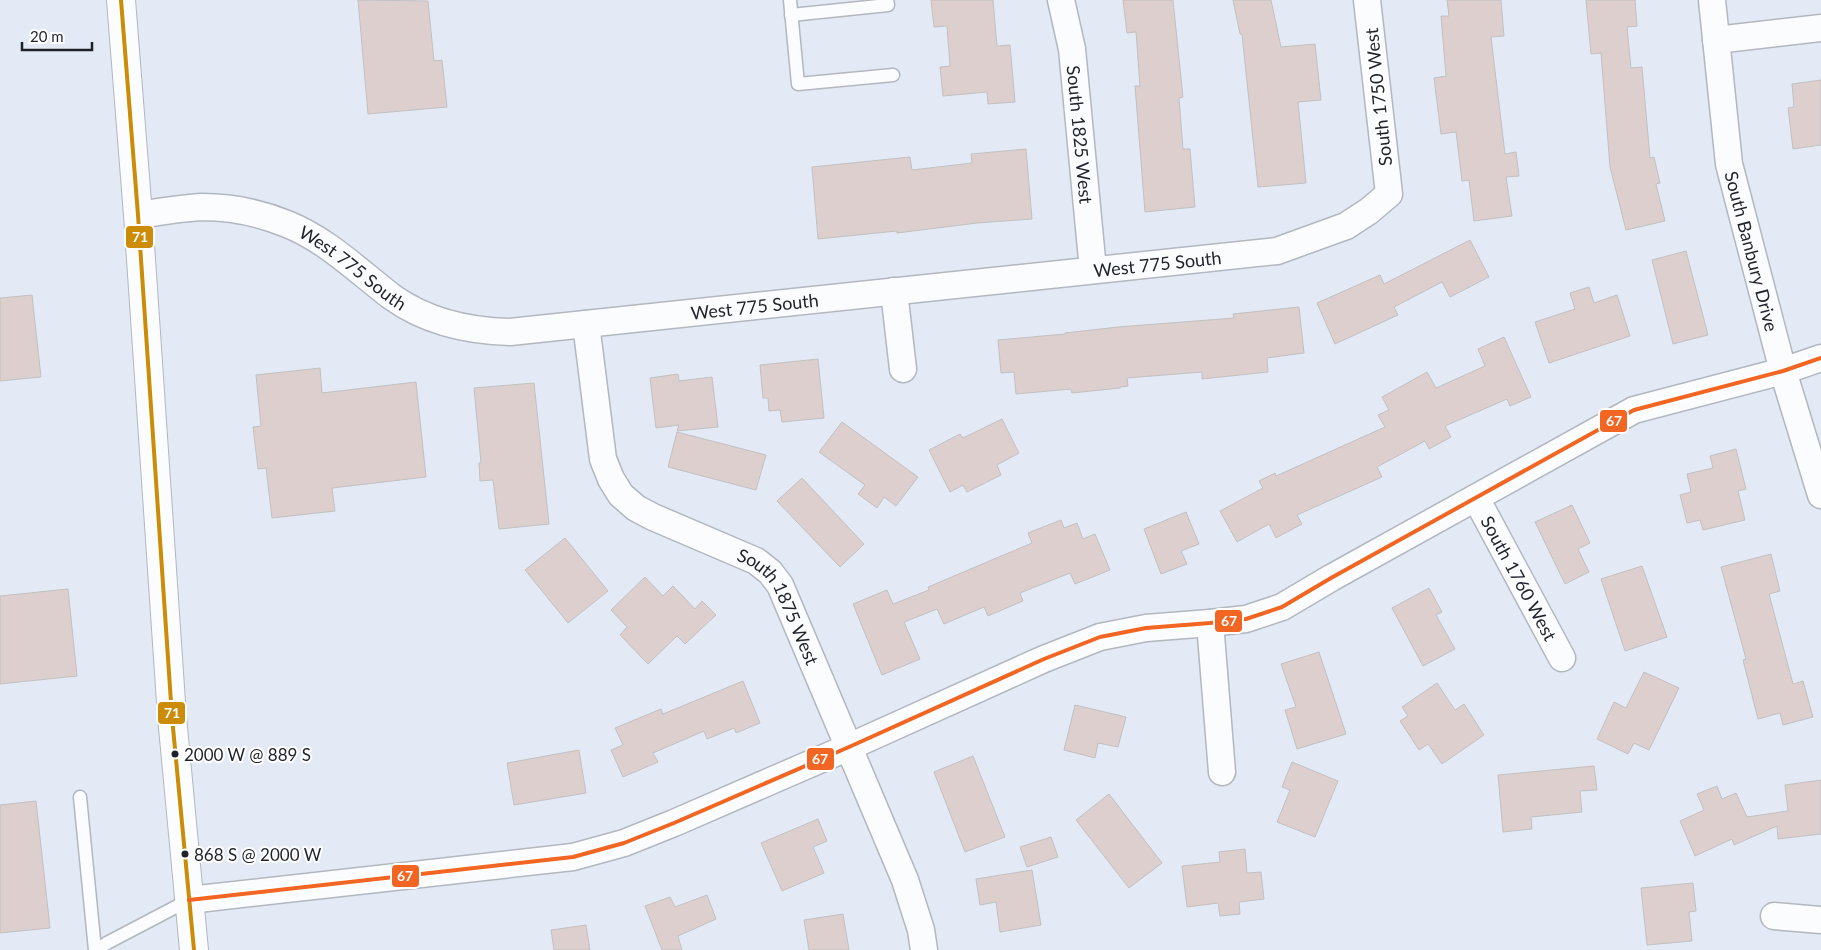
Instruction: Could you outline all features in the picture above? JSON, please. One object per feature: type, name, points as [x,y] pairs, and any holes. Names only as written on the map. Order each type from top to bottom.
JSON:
[{"type":"main road","points":[[121,0],[138,215],[172,717],[194,950]]},
{"type":"street","name":"South 1825 West","points":[[1061,0],[1072,49],[1093,270]]},
{"type":"street","name":"South 1750 West","points":[[1368,0],[1389,194]]},
{"type":"street","name":"South Banbury Drive","points":[[1712,0],[1729,164],[1783,371],[1821,495]]},
{"type":"street","points":[[1716,40],[1821,28]]},
{"type":"street","name":"West 775 South","points":[[138,215],[201,207],[261,215],[287,224],[330,248],[393,298],[418,312],[456,326],[483,331],[510,332],[1277,251],[1346,226],[1369,211],[1389,194]]},
{"type":"street","points":[[894,291],[903,369]]},
{"type":"street","name":"South 1875 West","points":[[586,324],[603,459],[611,479],[622,495],[636,508],[653,518],[756,560],[770,572],[780,585],[905,880],[921,930],[924,950]]},
{"type":"street","points":[[189,900],[573,857],[624,843],[849,747],[1044,659],[1100,637],[1146,628],[1210,624],[1246,619],[1282,607],[1634,410],[1783,371],[1821,358]]},
{"type":"street","name":"South 1760 West","points":[[1476,498],[1562,658]]},
{"type":"street","points":[[1210,624],[1222,772]]},
{"type":"street","points":[[1774,916],[1821,920]]},
{"type":"lane","points":[[790,0],[798,84],[893,75]]},
{"type":"lane","points":[[791,14],[888,5],[887,0]]},
{"type":"lane","points":[[80,797],[96,950],[189,900]]},
{"type":"building","points":[[358,0],[428,1],[434,61],[442,60],[447,107],[368,114]]},
{"type":"building","points":[[931,0],[993,0],[997,46],[1010,45],[1015,102],[988,104],[987,92],[943,96],[940,67],[950,66],[947,26],[934,27]]},
{"type":"building","points":[[1123,0],[1173,0],[1183,97],[1179,98],[1183,149],[1190,149],[1195,207],[1145,212],[1135,86],[1140,86],[1136,32],[1127,33]]},
{"type":"building","points":[[1233,0],[1271,0],[1281,47],[1315,44],[1321,100],[1298,102],[1306,183],[1258,187],[1242,34],[1240,34]]},
{"type":"building","points":[[1447,0],[1501,0],[1504,36],[1491,37],[1505,154],[1516,152],[1519,176],[1506,177],[1512,216],[1474,221],[1469,180],[1462,181],[1456,132],[1441,134],[1434,78],[1446,76],[1441,16],[1449,16]]},
{"type":"building","points":[[1586,0],[1635,0],[1637,26],[1627,27],[1631,68],[1642,67],[1650,158],[1654,157],[1660,183],[1656,184],[1665,221],[1626,230],[1610,167],[1601,53],[1591,54]]},
{"type":"building","points":[[1821,80],[1821,145],[1793,149],[1788,108],[1794,107],[1792,84]]},
{"type":"building","points":[[1026,149],[1032,219],[818,239],[812,167],[910,157],[912,170],[972,163],[971,154]]},
{"type":"building","points":[[1470,240],[1489,277],[1450,297],[1442,282],[1394,307],[1398,315],[1335,344],[1317,303],[1380,275],[1384,284]]},
{"type":"building","points":[[1686,251],[1708,335],[1673,344],[1652,260]]},
{"type":"building","points":[[1589,287],[1594,303],[1617,295],[1630,336],[1549,363],[1535,322],[1575,309],[1570,293]]},
{"type":"building","points":[[32,295],[41,377],[0,381],[0,298]]},
{"type":"building","points":[[1299,307],[1304,353],[1267,358],[1268,372],[1202,379],[1202,372],[1127,378],[1128,386],[1120,388],[1072,393],[1071,389],[1016,394],[1014,372],[1001,373],[998,340],[1118,327],[1234,318],[1233,314]]},
{"type":"building","points":[[1504,337],[1531,397],[1510,406],[1507,399],[1445,426],[1451,437],[1429,449],[1425,441],[1377,467],[1382,477],[1297,515],[1302,524],[1276,538],[1269,524],[1237,542],[1220,511],[1263,488],[1259,481],[1275,473],[1276,476],[1385,427],[1378,415],[1389,410],[1382,397],[1427,372],[1436,388],[1485,366],[1478,349]]},
{"type":"building","points":[[818,359],[824,418],[782,422],[780,410],[769,411],[768,398],[763,398],[760,365]]},
{"type":"building","points":[[320,368],[322,393],[416,382],[426,477],[332,488],[335,511],[272,518],[266,468],[258,469],[253,427],[261,426],[256,375]]},
{"type":"building","points":[[678,374],[679,381],[712,377],[718,427],[677,431],[679,425],[656,428],[650,378]]},
{"type":"building","points":[[534,383],[549,524],[499,529],[493,480],[480,481],[479,463],[481,463],[474,388]]},
{"type":"building","points":[[1002,419],[1019,453],[997,465],[1001,475],[967,492],[963,485],[950,492],[929,450],[960,434],[963,438]]},
{"type":"building","points":[[842,422],[918,477],[896,506],[884,497],[877,508],[858,494],[865,485],[819,452]]},
{"type":"building","points":[[677,432],[766,455],[756,490],[668,467]]},
{"type":"building","points":[[1736,449],[1746,489],[1738,491],[1745,520],[1703,530],[1700,520],[1687,523],[1680,495],[1691,492],[1687,474],[1713,468],[1710,456]]},
{"type":"building","points":[[802,478],[864,544],[840,567],[777,501]]},
{"type":"building","points":[[1572,505],[1590,543],[1578,549],[1589,572],[1565,584],[1535,522]]},
{"type":"building","points":[[1186,512],[1199,544],[1181,551],[1187,564],[1161,574],[1144,529]]},
{"type":"building","points":[[1061,520],[1064,528],[1077,523],[1083,539],[1095,534],[1110,570],[1075,584],[1070,573],[1020,593],[1023,601],[988,616],[984,607],[944,624],[937,609],[904,622],[920,659],[882,675],[853,604],[887,590],[893,604],[929,590],[928,587],[1032,543],[1028,533]]},
{"type":"building","points":[[565,538],[608,591],[568,623],[525,570]]},
{"type":"building","points":[[1771,554],[1780,591],[1769,594],[1793,684],[1803,681],[1813,717],[1783,725],[1780,713],[1758,719],[1743,660],[1746,659],[1721,567]]},
{"type":"building","points":[[1642,566],[1667,637],[1625,651],[1601,579]]},
{"type":"building","points":[[645,577],[663,596],[673,586],[695,609],[702,601],[716,615],[685,644],[677,636],[648,664],[620,635],[627,627],[611,610]]},
{"type":"building","points":[[1429,588],[1442,612],[1436,615],[1455,649],[1423,666],[1392,608]]},
{"type":"building","points":[[68,589],[77,676],[0,684],[0,596]]},
{"type":"building","points":[[1319,652],[1346,734],[1297,749],[1285,710],[1296,707],[1281,664]]},
{"type":"building","points":[[1644,672],[1679,688],[1649,750],[1634,743],[1628,754],[1597,739],[1614,702],[1626,708]]},
{"type":"building","points":[[743,681],[760,723],[736,733],[734,728],[707,739],[704,731],[653,753],[658,762],[623,777],[611,750],[623,745],[615,728],[661,709],[663,714]]},
{"type":"building","points":[[1437,683],[1455,710],[1464,704],[1484,735],[1442,764],[1428,744],[1419,750],[1400,721],[1408,716],[1402,707]]},
{"type":"building","points":[[1075,705],[1126,717],[1118,747],[1098,743],[1095,758],[1064,750]]},
{"type":"building","points":[[579,750],[586,793],[514,805],[507,763]]},
{"type":"building","points":[[973,756],[1005,837],[965,852],[934,772]]},
{"type":"building","points":[[1292,762],[1338,781],[1315,837],[1277,822],[1290,790],[1282,787]]},
{"type":"building","points":[[1594,766],[1597,790],[1580,791],[1582,812],[1531,817],[1532,829],[1503,832],[1498,775]]},
{"type":"building","points":[[1821,780],[1821,834],[1778,839],[1777,826],[1734,845],[1732,839],[1695,856],[1680,821],[1704,810],[1697,794],[1717,786],[1722,799],[1736,793],[1747,817],[1788,811],[1785,785]]},
{"type":"building","points":[[1109,794],[1162,863],[1129,888],[1076,820]]},
{"type":"building","points":[[36,801],[50,928],[0,933],[0,805]]},
{"type":"building","points":[[818,819],[827,841],[813,847],[824,873],[782,891],[761,843]]},
{"type":"building","points":[[1051,837],[1058,857],[1027,867],[1020,847]]},
{"type":"building","points":[[1245,849],[1247,873],[1261,872],[1264,899],[1239,902],[1240,914],[1220,916],[1218,903],[1187,907],[1182,866],[1220,862],[1219,852]]},
{"type":"building","points":[[1032,870],[1041,925],[1000,932],[996,902],[980,905],[976,879]]},
{"type":"building","points":[[1693,883],[1696,911],[1689,912],[1692,941],[1647,945],[1641,888]]},
{"type":"building","points":[[707,895],[716,919],[678,936],[682,950],[662,950],[645,906],[670,897],[675,907]]},
{"type":"building","points":[[843,914],[849,950],[809,950],[804,920]]},
{"type":"building","points":[[586,925],[590,950],[554,950],[551,930]]},
{"type":"transit line","name":"71","points":[[121,0],[138,215],[172,717],[194,950]]},
{"type":"transit line","name":"67","points":[[189,900],[573,857],[624,843],[849,747],[1044,659],[1100,637],[1146,628],[1246,619],[1282,607],[1634,410],[1783,371],[1821,358]]},
{"type":"place","name":"2000 W @ 889 S","points":[[175,754]]},
{"type":"place","name":"868 S @ 2000 W","points":[[185,854]]}]
